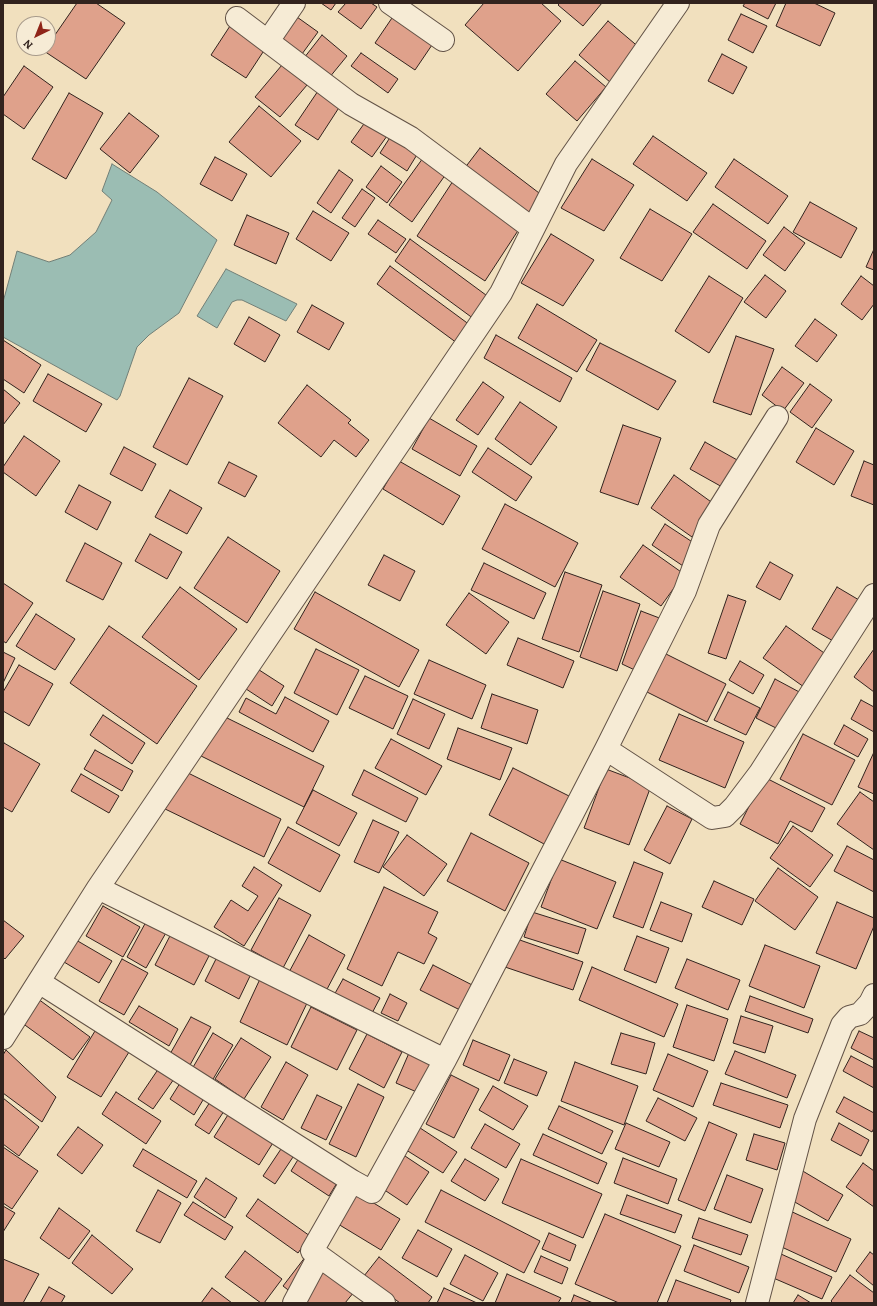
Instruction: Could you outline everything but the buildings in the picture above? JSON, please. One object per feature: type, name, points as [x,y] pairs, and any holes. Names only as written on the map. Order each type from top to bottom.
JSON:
[{"type":"street","points":[[268,41],[294,3]]},
{"type":"street","points":[[390,3],[443,40]]},
{"type":"street","points":[[3,1038],[98,888],[501,293],[566,164],[678,3]]},
{"type":"street","points":[[237,18],[351,104],[411,138],[533,229]]},
{"type":"street","points":[[39,982],[352,1181],[372,1192],[445,1060],[606,749],[685,591],[710,525],[778,417]]},
{"type":"street","points":[[606,749],[712,818],[725,816],[735,806],[760,772],[874,595]]},
{"type":"street","points":[[98,888],[445,1060]]},
{"type":"street","points":[[756,1303],[805,1120],[842,1025],[849,1017],[860,1014],[870,1003],[874,994]]},
{"type":"street","points":[[352,1181],[312,1251],[384,1303]]},
{"type":"street","points":[[294,1303],[319,1256]]},
{"type":"water","points":[[112,164],[157,192],[217,240],[179,313],[149,335],[137,347],[120,396],[117,400],[3,337],[3,302],[17,251],[49,262],[70,255],[96,232],[112,200],[102,191]]},
{"type":"water","points":[[226,269],[297,304],[286,321],[242,300],[232,302],[217,328],[197,316]]}]
